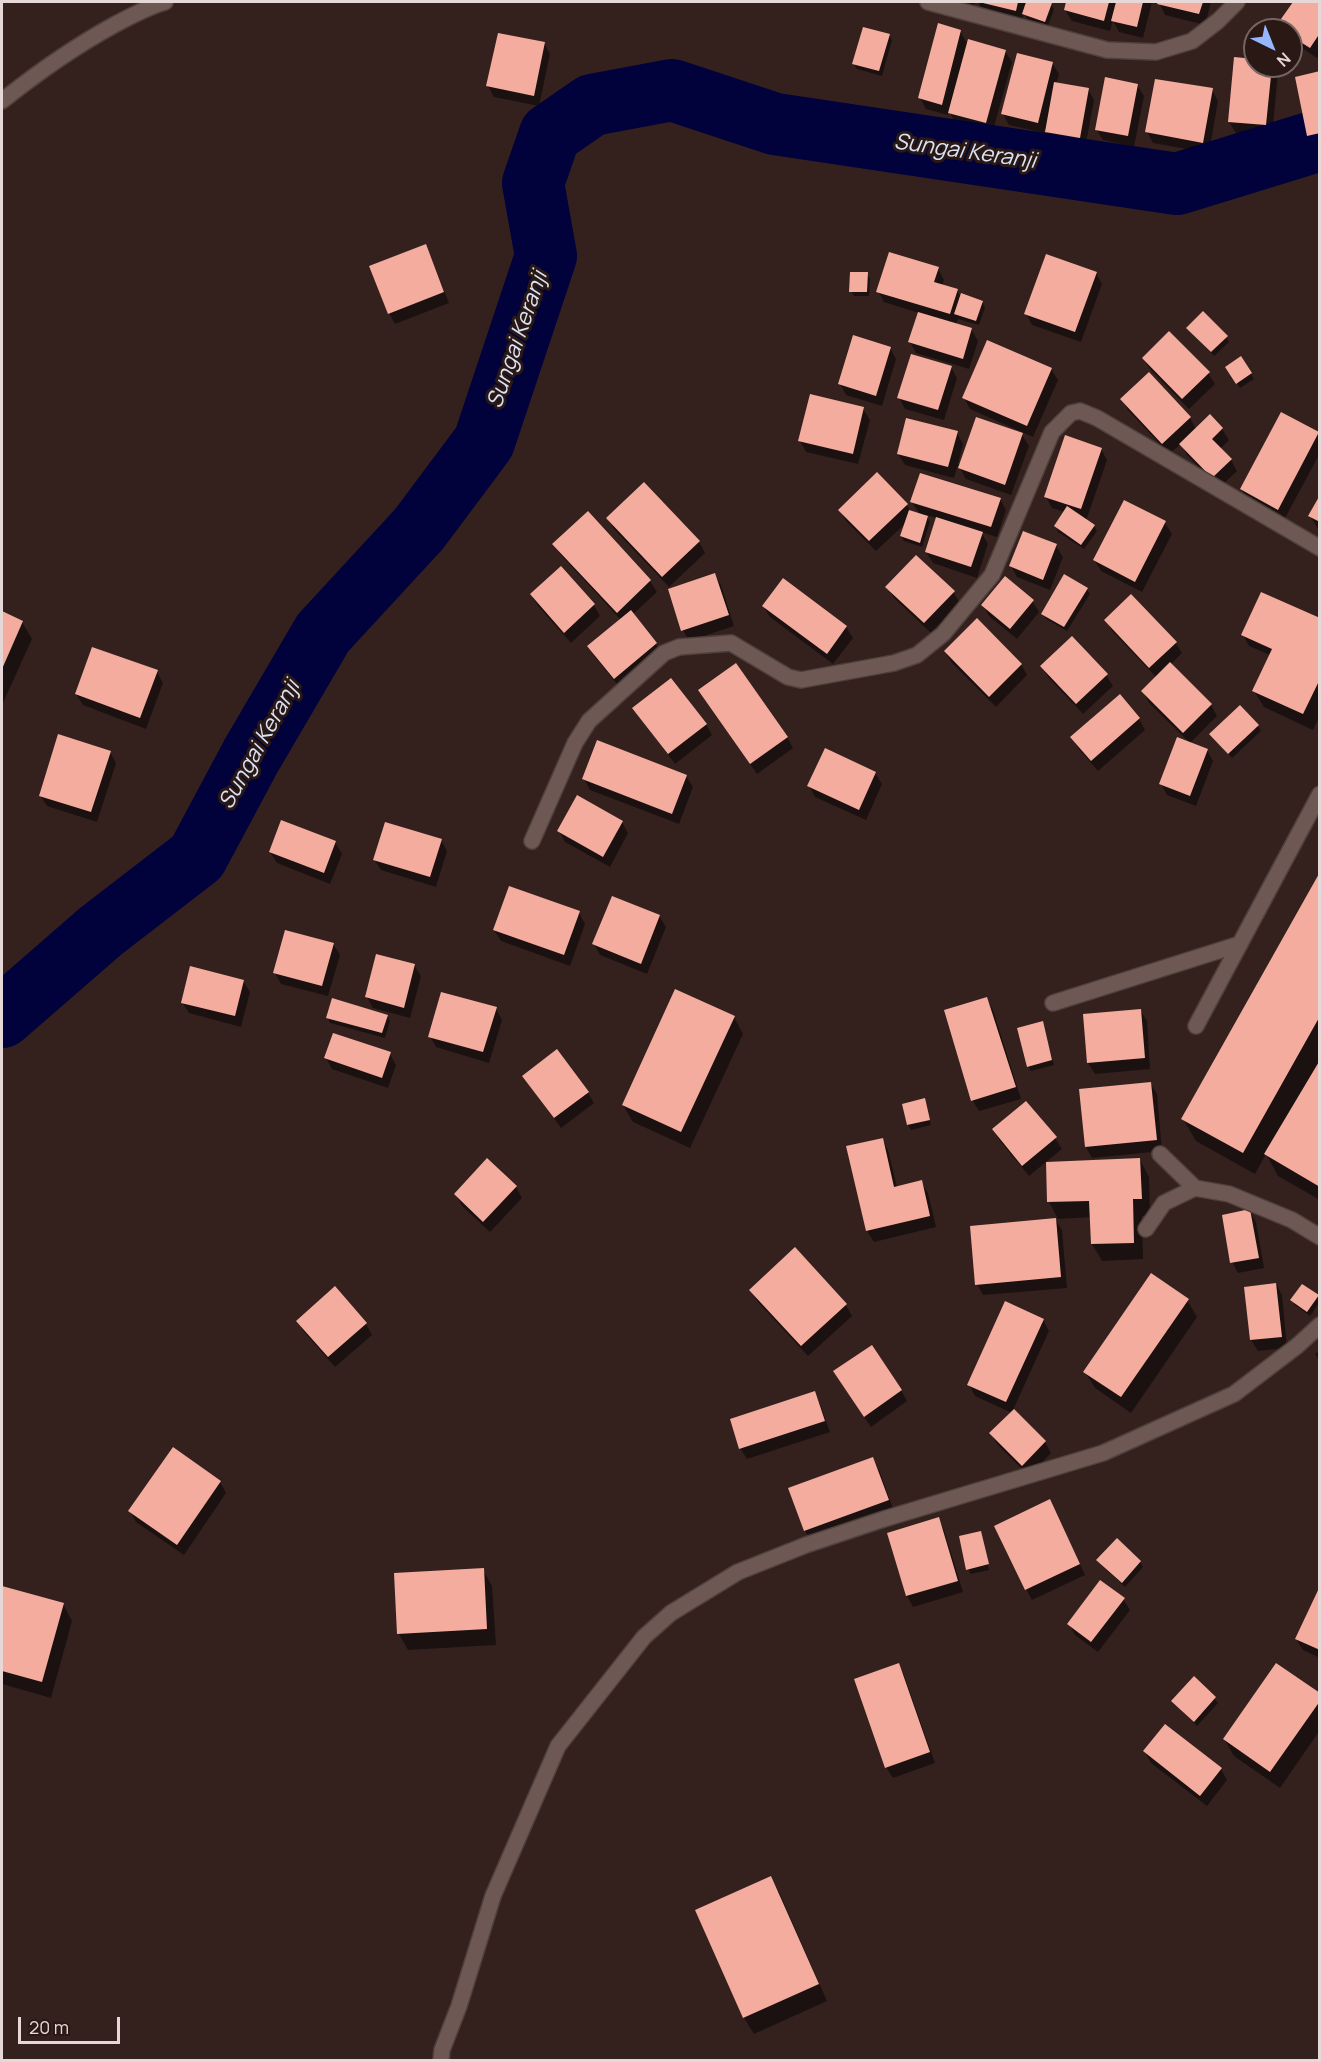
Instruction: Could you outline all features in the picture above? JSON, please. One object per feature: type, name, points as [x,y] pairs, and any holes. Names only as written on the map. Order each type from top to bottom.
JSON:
[{"type":"street","points":[[2,101],[37,72],[66,54],[149,6],[165,2]]},
{"type":"street","points":[[928,2],[1107,50],[1156,52],[1191,41],[1218,21],[1238,2]]},
{"type":"street","points":[[532,841],[575,743],[589,721],[664,653],[679,647],[731,643],[788,677],[801,680],[894,663],[917,654],[943,634],[992,575],[1052,432],[1071,413],[1080,411],[1097,418],[1320,549]]},
{"type":"street","points":[[1196,1026],[1320,794]]},
{"type":"street","points":[[1053,1003],[1240,944]]},
{"type":"street","points":[[1160,1154],[1196,1188],[1229,1194],[1292,1220],[1320,1237]]},
{"type":"street","points":[[1146,1229],[1164,1203],[1196,1188]]},
{"type":"street","points":[[441,2061],[442,2050],[459,2006],[493,1896],[558,1746],[644,1637],[671,1613],[738,1572],[806,1545],[884,1519],[1103,1454],[1234,1394],[1297,1346],[1320,1325]]},
{"type":"building","points":[[979,2],[1018,2],[1016,11]]},
{"type":"building","points":[[1026,2],[1052,3],[1045,22],[1022,14]]},
{"type":"building","points":[[1066,2],[1109,2],[1104,21],[1064,10]]},
{"type":"building","points":[[1116,2],[1143,2],[1137,27],[1111,21]]},
{"type":"building","points":[[1158,2],[1203,2],[1199,14],[1157,4]]},
{"type":"building","points":[[1293,2],[1320,2],[1320,33],[1310,48],[1303,44],[1303,18],[1282,18]]},
{"type":"building","points":[[938,23],[961,30],[942,105],[918,98]]},
{"type":"building","points":[[863,27],[890,34],[879,71],[852,64]]},
{"type":"building","points":[[498,33],[545,42],[534,96],[486,86]]},
{"type":"building","points":[[968,39],[1006,50],[986,123],[948,113]]},
{"type":"building","points":[[1017,53],[1053,62],[1038,123],[1001,114]]},
{"type":"building","points":[[1234,57],[1243,58],[1243,78],[1271,78],[1266,125],[1228,122]]},
{"type":"building","points":[[1320,71],[1320,133],[1307,136],[1295,78],[1303,78],[1303,75]]},
{"type":"building","points":[[1105,77],[1138,84],[1128,136],[1095,130]]},
{"type":"building","points":[[1155,79],[1213,88],[1203,143],[1145,132]]},
{"type":"building","points":[[1054,82],[1089,88],[1080,138],[1045,132]]},
{"type":"building","points":[[426,244],[444,292],[388,314],[369,266]]},
{"type":"building","points":[[889,252],[939,267],[934,282],[958,289],[950,314],[876,292]]},
{"type":"building","points":[[1046,254],[1097,272],[1075,332],[1024,314]]},
{"type":"building","points":[[850,272],[868,272],[867,292],[849,292]]},
{"type":"building","points":[[961,293],[983,301],[976,321],[954,314]]},
{"type":"building","points":[[1203,311],[1228,336],[1211,352],[1186,328]]},
{"type":"building","points":[[918,312],[972,328],[963,359],[908,342]]},
{"type":"building","points":[[1169,331],[1210,372],[1182,399],[1142,358]]},
{"type":"building","points":[[853,335],[891,347],[876,396],[838,384]]},
{"type":"building","points":[[987,340],[1052,368],[1027,426],[962,398]]},
{"type":"building","points":[[911,354],[952,366],[938,410],[897,398]]},
{"type":"building","points":[[1241,356],[1252,373],[1236,384],[1225,367]]},
{"type":"building","points":[[1149,372],[1191,417],[1162,444],[1120,399]]},
{"type":"building","points":[[810,394],[864,407],[853,454],[798,441]]},
{"type":"building","points":[[1281,412],[1319,432],[1278,510],[1240,489]]},
{"type":"building","points":[[1210,414],[1223,428],[1212,439],[1232,459],[1212,478],[1179,444]]},
{"type":"building","points":[[976,417],[1023,433],[1005,485],[958,468]]},
{"type":"building","points":[[906,418],[958,431],[948,467],[897,454]]},
{"type":"building","points":[[1065,435],[1102,448],[1081,509],[1044,497]]},
{"type":"building","points":[[877,472],[908,504],[869,541],[838,510]]},
{"type":"building","points":[[920,473],[1001,498],[991,527],[910,502]]},
{"type":"building","points":[[644,482],[700,541],[662,577],[606,518]]},
{"type":"building","points":[[1320,495],[1320,522],[1308,516]]},
{"type":"building","points":[[1124,500],[1166,521],[1135,582],[1093,560]]},
{"type":"building","points":[[1067,506],[1095,525],[1081,545],[1054,526]]},
{"type":"building","points":[[909,510],[928,516],[920,543],[900,536]]},
{"type":"building","points":[[588,511],[651,580],[617,613],[552,544]]},
{"type":"building","points":[[936,517],[983,532],[971,567],[925,552]]},
{"type":"building","points":[[1023,531],[1057,544],[1043,580],[1009,566]]},
{"type":"building","points":[[916,555],[955,591],[924,623],[885,587]]},
{"type":"building","points":[[561,566],[595,604],[564,633],[530,594]]},
{"type":"building","points":[[715,573],[729,615],[681,631],[668,589]]},
{"type":"building","points":[[1064,574],[1088,588],[1064,627],[1041,614]]},
{"type":"building","points":[[1005,576],[1034,600],[1010,629],[981,605]]},
{"type":"building","points":[[783,578],[847,626],[827,654],[762,606]]},
{"type":"building","points":[[1261,592],[1320,618],[1320,679],[1303,714],[1252,691],[1272,649],[1241,635]]},
{"type":"building","points":[[1131,594],[1177,642],[1149,668],[1104,620]]},
{"type":"building","points":[[631,610],[657,643],[614,679],[587,646]]},
{"type":"building","points":[[2,611],[23,621],[2,669]]},
{"type":"building","points":[[977,618],[1022,664],[989,697],[944,651]]},
{"type":"building","points":[[1072,636],[1108,674],[1076,704],[1040,666]]},
{"type":"building","points":[[92,647],[158,670],[140,718],[75,694]]},
{"type":"building","points":[[1170,662],[1212,704],[1183,733],[1141,691]]},
{"type":"building","points":[[736,663],[788,737],[750,764],[698,690]]},
{"type":"building","points":[[671,678],[707,724],[668,754],[632,708]]},
{"type":"building","points":[[1120,694],[1140,718],[1091,761],[1070,737]]},
{"type":"building","points":[[1240,705],[1259,725],[1228,754],[1209,734]]},
{"type":"building","points":[[58,734],[111,751],[91,812],[39,796]]},
{"type":"building","points":[[1177,737],[1208,749],[1190,796],[1159,784]]},
{"type":"building","points":[[597,740],[687,775],[672,814],[582,779]]},
{"type":"building","points":[[825,748],[876,772],[859,810],[807,786]]},
{"type":"building","points":[[577,795],[623,821],[603,857],[557,831]]},
{"type":"building","points":[[281,820],[336,841],[324,873],[269,852]]},
{"type":"building","points":[[385,822],[442,839],[430,877],[373,860]]},
{"type":"building","points":[[1320,872],[1320,1016],[1243,1153],[1181,1119]]},
{"type":"building","points":[[509,886],[580,911],[564,955],[493,930]]},
{"type":"building","points":[[612,896],[660,915],[641,964],[592,944]]},
{"type":"building","points":[[285,930],[334,943],[322,986],[273,973]]},
{"type":"building","points":[[376,954],[415,964],[404,1008],[365,997]]},
{"type":"building","points":[[190,966],[244,980],[235,1016],[181,1003]]},
{"type":"building","points":[[675,989],[735,1016],[681,1132],[622,1105]]},
{"type":"building","points":[[441,992],[497,1007],[483,1052],[428,1037]]},
{"type":"building","points":[[987,997],[1016,1087],[971,1101],[944,1010]]},
{"type":"building","points":[[332,998],[388,1015],[382,1033],[326,1018]]},
{"type":"building","points":[[1141,1009],[1145,1058],[1087,1063],[1083,1014]]},
{"type":"building","points":[[1043,1021],[1052,1060],[1027,1067],[1017,1028]]},
{"type":"building","points":[[333,1033],[391,1052],[382,1078],[324,1058]]},
{"type":"building","points":[[557,1049],[589,1092],[554,1118],[522,1076]]},
{"type":"building","points":[[1320,1060],[1320,1187],[1264,1154]]},
{"type":"building","points":[[1151,1082],[1157,1140],[1085,1147],[1079,1089]]},
{"type":"building","points":[[925,1098],[930,1120],[907,1125],[902,1104]]},
{"type":"building","points":[[1026,1101],[1057,1137],[1022,1166],[992,1129]]},
{"type":"building","points":[[883,1138],[894,1187],[922,1180],[930,1216],[866,1231],[846,1146]]},
{"type":"building","points":[[487,1158],[517,1186],[483,1222],[454,1194]]},
{"type":"building","points":[[1140,1158],[1142,1199],[1133,1199],[1134,1243],[1091,1244],[1089,1201],[1047,1202],[1046,1162]]},
{"type":"building","points":[[1250,1209],[1259,1258],[1230,1263],[1222,1215]]},
{"type":"building","points":[[1056,1218],[1061,1277],[975,1285],[970,1226]]},
{"type":"building","points":[[795,1247],[847,1304],[801,1346],[749,1290]]},
{"type":"building","points":[[1151,1273],[1189,1299],[1121,1397],[1083,1372]]},
{"type":"building","points":[[1276,1283],[1282,1337],[1250,1340],[1244,1287]]},
{"type":"building","points":[[1302,1284],[1319,1295],[1307,1312],[1290,1300]]},
{"type":"building","points":[[335,1286],[367,1323],[328,1357],[296,1321]]},
{"type":"building","points":[[1005,1301],[1044,1319],[1006,1402],[967,1385]]},
{"type":"building","points":[[872,1345],[902,1390],[864,1417],[833,1371]]},
{"type":"building","points":[[815,1391],[825,1421],[739,1449],[730,1419]]},
{"type":"building","points":[[1014,1409],[1046,1441],[1022,1466],[989,1433]]},
{"type":"building","points":[[173,1447],[221,1481],[177,1545],[128,1511]]},
{"type":"building","points":[[873,1457],[889,1500],[804,1531],[788,1488]]},
{"type":"building","points":[[1050,1499],[1080,1564],[1025,1590],[994,1526]]},
{"type":"building","points":[[939,1517],[958,1581],[906,1596],[887,1533]]},
{"type":"building","points":[[981,1531],[989,1564],[966,1570],[959,1536]]},
{"type":"building","points":[[1117,1538],[1141,1561],[1122,1583],[1096,1560]]},
{"type":"building","points":[[484,1568],[487,1629],[397,1634],[394,1573]]},
{"type":"building","points":[[1100,1580],[1125,1598],[1091,1642],[1067,1624]]},
{"type":"building","points":[[2,1586],[64,1603],[42,1682],[2,1671]]},
{"type":"building","points":[[1320,1586],[1320,1650],[1295,1639]]},
{"type":"building","points":[[899,1663],[930,1752],[885,1768],[854,1679]]},
{"type":"building","points":[[1276,1663],[1320,1693],[1320,1701],[1270,1772],[1223,1739]]},
{"type":"building","points":[[1194,1676],[1216,1697],[1194,1722],[1171,1701]]},
{"type":"building","points":[[1165,1724],[1222,1768],[1200,1796],[1143,1751]]},
{"type":"building","points":[[771,1876],[819,1984],[743,2018],[695,1910]]},
{"type":"waterway","name":"Sungai Keranji","points":[[2,1017],[101,931],[197,857],[251,756],[323,633],[419,529],[484,442],[546,256],[533,183],[550,134],[592,105],[672,90],[775,124],[1177,184],[1320,140]]}]
